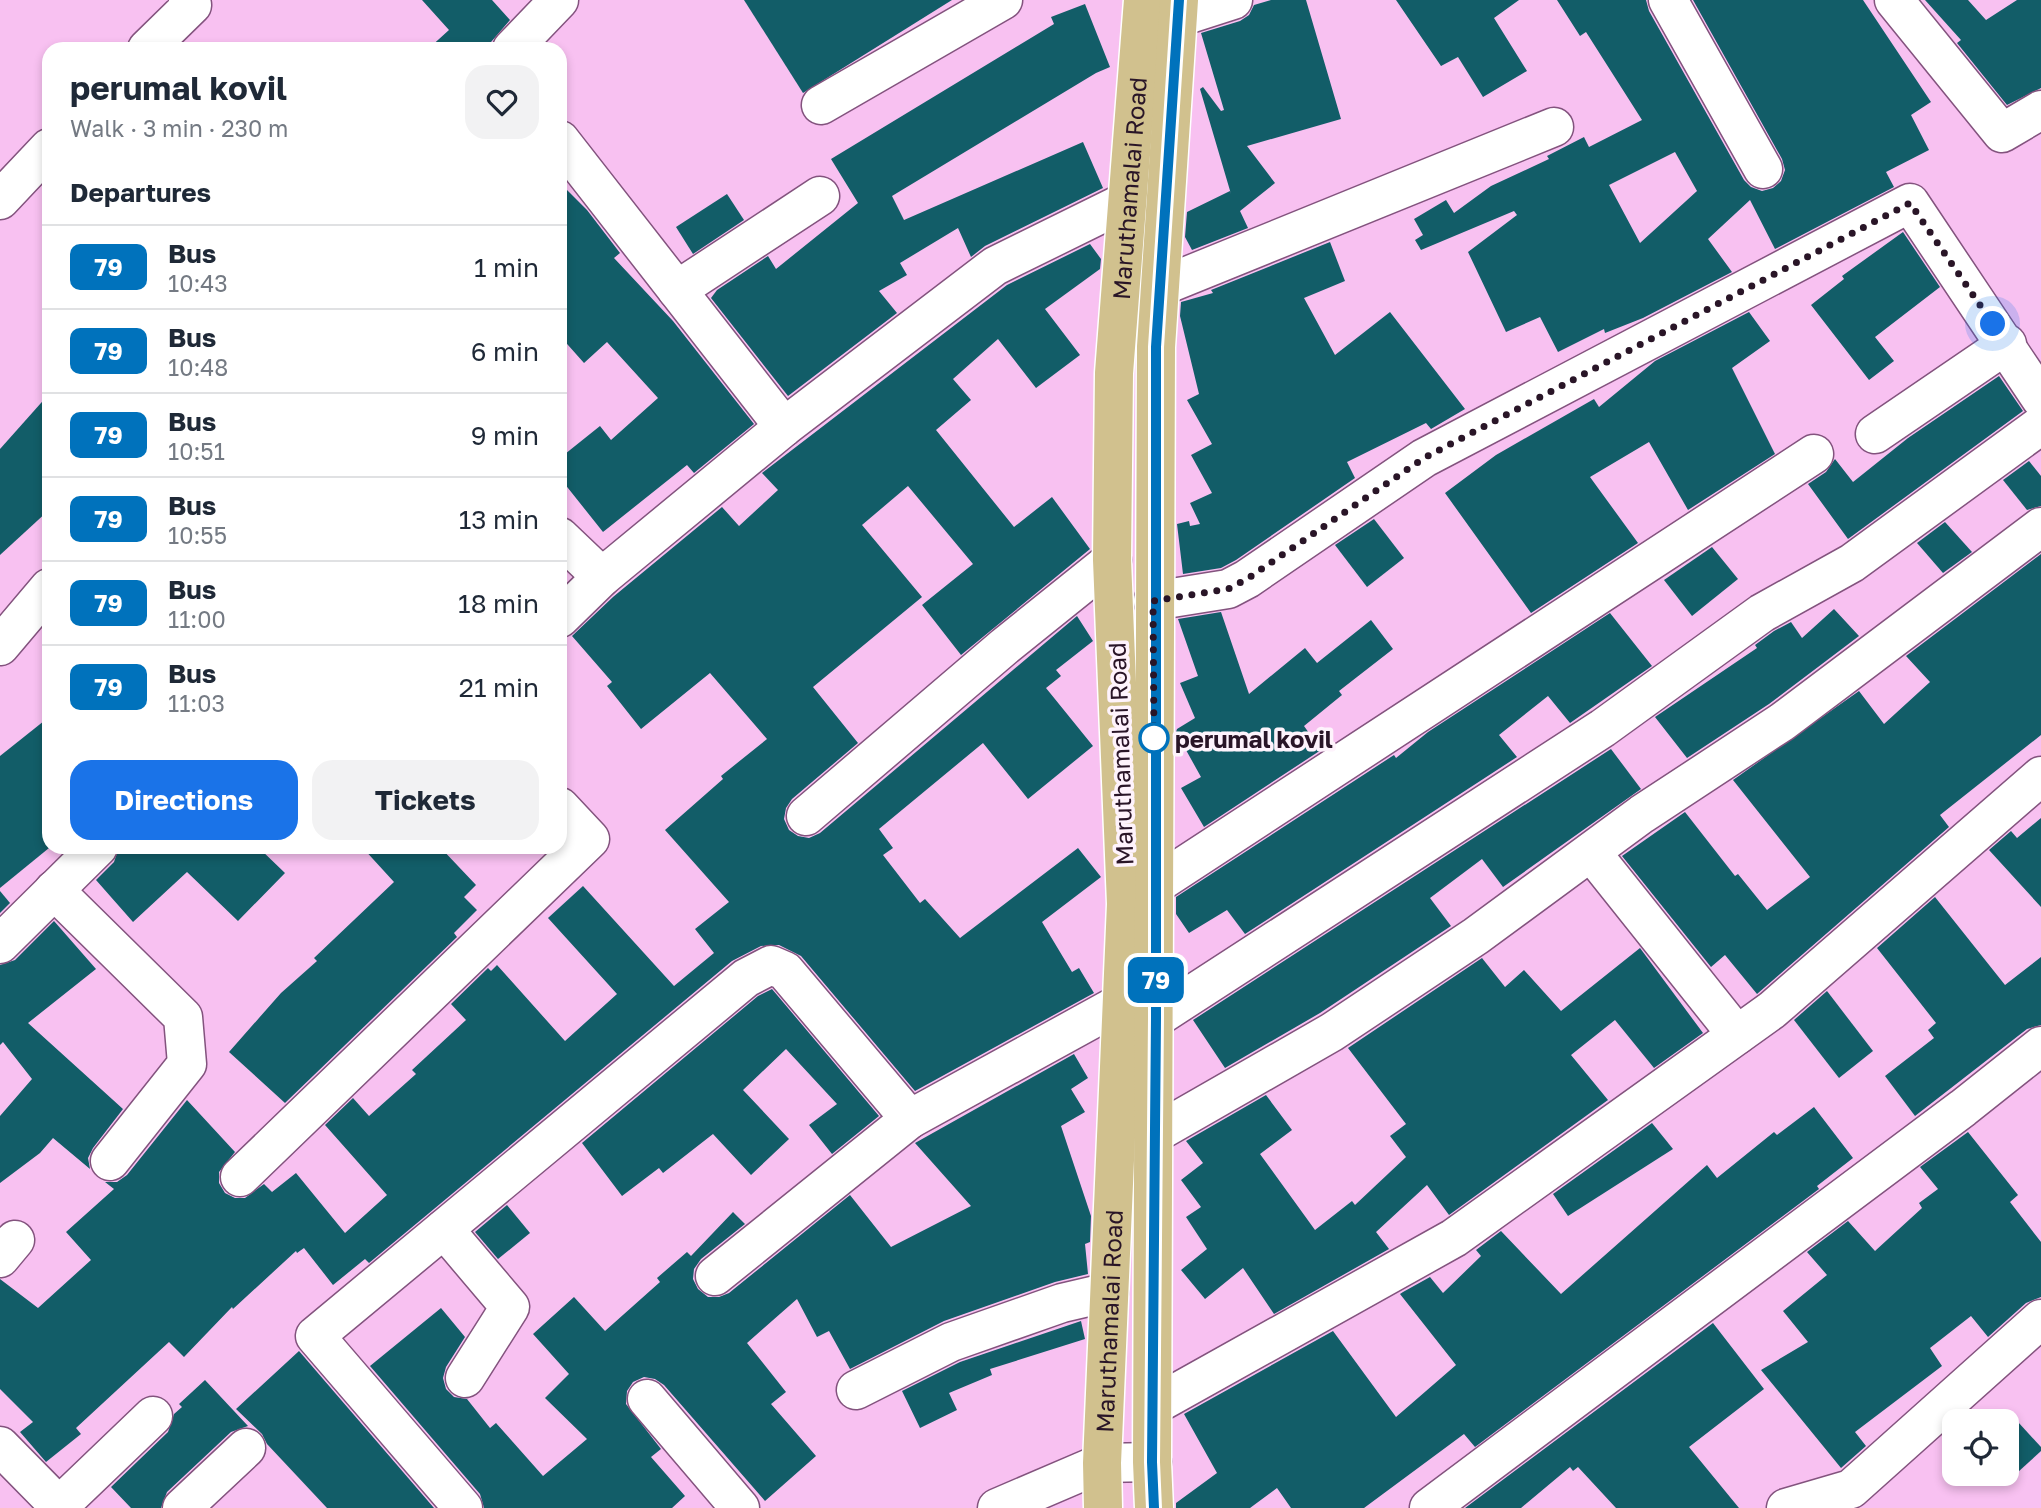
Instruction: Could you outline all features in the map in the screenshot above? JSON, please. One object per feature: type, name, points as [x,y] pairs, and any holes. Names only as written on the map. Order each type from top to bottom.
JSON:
[{"type":"main road","name":"Maruthamalai Road","points":[[1143,0],[1114,373],[1112,560],[1126,904],[1154,1134],[1154,1508]]},
{"type":"main road","name":"Maruthamalai Road","points":[[1103,1508],[1101,1463],[1109,1292],[1155,885],[1153,601],[1156,347],[1178,9]]},
{"type":"street","points":[[155,42],[192,5],[188,0]]},
{"type":"street","points":[[520,42],[559,0]]},
{"type":"street","points":[[821,105],[1003,0]]},
{"type":"street","points":[[1178,9],[1233,0]]},
{"type":"street","points":[[1668,0],[1763,169]]},
{"type":"street","points":[[1894,0],[2002,134],[2041,110]]},
{"type":"street","points":[[1160,287],[1554,127]]},
{"type":"street","points":[[567,149],[784,427]]},
{"type":"street","points":[[0,200],[42,155]]},
{"type":"street","points":[[677,290],[820,195]]},
{"type":"street","points":[[567,611],[601,577],[784,427],[995,266],[1127,201],[1166,198]]},
{"type":"street","points":[[1153,601],[1228,589],[1247,579],[1424,458],[1910,203],[2041,399]]},
{"type":"street","points":[[1875,434],[2007,345]]},
{"type":"street","points":[[715,1276],[910,1119],[1139,1010],[1603,728],[1762,613],[1852,563],[2041,425]]},
{"type":"street","points":[[1155,885],[1814,454]]},
{"type":"street","points":[[1154,1134],[1332,1032],[1476,936],[1591,852],[1782,722],[2041,527]]},
{"type":"street","points":[[567,544],[601,577]]},
{"type":"street","points":[[806,816],[1005,646],[1112,560]]},
{"type":"street","points":[[0,646],[42,596]]},
{"type":"street","points":[[1153,1406],[1454,1238],[1772,1010],[2041,776]]},
{"type":"street","points":[[240,1177],[590,839],[567,814]]},
{"type":"street","points":[[1591,852],[1737,1035]]},
{"type":"street","points":[[0,944],[91,854]]},
{"type":"street","points":[[54,890],[183,1017],[187,1064],[110,1161]]},
{"type":"street","points":[[463,1508],[314,1336],[747,978],[771,965],[785,971],[910,1119]]},
{"type":"street","points":[[1429,1508],[1963,1108],[2041,1046]]},
{"type":"street","points":[[444,1229],[510,1307],[465,1378]]},
{"type":"street","points":[[856,1390],[951,1342],[1062,1303],[1109,1292]]},
{"type":"street","points":[[1786,1508],[1851,1489],[2041,1319]]},
{"type":"street","points":[[647,1399],[740,1508]]},
{"type":"street","points":[[0,1446],[59,1507],[153,1416]]},
{"type":"street","points":[[182,1508],[246,1448]]},
{"type":"street","points":[[997,1508],[1101,1463],[1152,1462]]},
{"type":"building","points":[[422,0],[492,0],[510,20],[491,42],[436,42],[449,30]]},
{"type":"building","points":[[744,0],[952,0],[803,93]]},
{"type":"building","points":[[1271,0],[1306,0],[1341,119],[1247,146],[1275,183],[1240,211],[1248,228],[1192,250],[1185,237],[1187,212],[1230,191],[1231,194],[1200,89],[1203,87],[1221,111],[1224,110],[1201,33],[1240,21],[1249,15],[1254,5]]},
{"type":"building","points":[[1396,0],[1519,0],[1494,18],[1527,71],[1483,97],[1458,57],[1441,66]]},
{"type":"building","points":[[1557,0],[1646,0],[1649,11],[1744,180],[1751,187],[1762,191],[1773,188],[1781,181],[1785,170],[1782,159],[1693,0],[1863,0],[1931,102],[1911,115],[1929,150],[1886,172],[1894,187],[1775,249],[1750,200],[1708,239],[1732,272],[1643,318],[1605,333],[1604,329],[1558,352],[1540,317],[1506,332],[1468,252],[1517,215],[1514,211],[1421,250],[1415,240],[1423,235],[1414,219],[1446,200],[1454,213],[1491,186],[1549,159],[1547,156],[1584,137],[1589,147],[1642,120],[1586,32],[1580,36]],"holes":[[[1675,152],[1697,191],[1640,243],[1609,185]]]},
{"type":"building","points":[[1925,0],[1968,0],[1986,20],[2017,0],[2041,0],[2041,88],[2007,105],[1957,43],[1961,40]]},
{"type":"building","points":[[1085,4],[1110,67],[892,196],[904,220],[1083,142],[1103,188],[985,246],[971,257],[958,228],[900,263],[907,275],[879,291],[897,313],[788,396],[711,298],[717,290],[768,256],[776,269],[858,203],[831,159],[1054,24],[1051,17]]},
{"type":"building","points":[[567,190],[587,210],[620,253],[614,258],[673,321],[754,424],[694,473],[687,465],[603,532],[567,487],[567,452],[600,426],[611,440],[658,398],[607,342],[584,363],[567,344]]},
{"type":"building","points":[[727,194],[744,220],[693,254],[676,227]]},
{"type":"building","points":[[1903,232],[1940,287],[1875,337],[1894,361],[1869,380],[1811,305],[1844,279],[1842,276]]},
{"type":"building","points":[[1330,242],[1345,281],[1304,298],[1335,355],[1390,312],[1465,409],[1431,429],[1426,423],[1347,462],[1355,478],[1236,560],[1221,568],[1183,574],[1177,524],[1189,521],[1190,526],[1200,524],[1190,503],[1212,493],[1191,455],[1212,444],[1187,400],[1199,394],[1180,316],[1181,302],[1213,293],[1211,290]]},
{"type":"building","points":[[1090,244],[1101,259],[1100,269],[1045,309],[1080,355],[1036,388],[998,339],[953,379],[971,400],[936,430],[1014,527],[1052,497],[1090,549],[961,655],[922,605],[973,564],[908,486],[862,525],[922,597],[813,687],[858,743],[792,799],[786,808],[784,819],[789,830],[798,836],[809,838],[820,833],[1077,616],[1093,641],[1056,670],[1061,676],[1046,688],[1093,746],[1028,799],[983,743],[879,829],[893,848],[883,855],[920,903],[925,899],[960,938],[1078,848],[1101,877],[1042,922],[1072,972],[1079,968],[1094,993],[915,1091],[801,956],[779,945],[761,946],[732,961],[369,1263],[365,1259],[333,1285],[304,1248],[297,1253],[296,1251],[233,1309],[232,1307],[184,1357],[169,1342],[76,1428],[81,1434],[46,1462],[20,1432],[33,1422],[0,1389],[0,1279],[38,1308],[91,1260],[66,1232],[114,1189],[105,1182],[117,1182],[127,1175],[187,1100],[235,1152],[219,1172],[219,1183],[225,1193],[235,1198],[245,1198],[264,1184],[272,1192],[296,1173],[345,1233],[387,1195],[325,1125],[353,1098],[369,1116],[416,1074],[412,1070],[466,1020],[451,1004],[488,968],[491,971],[497,965],[565,1041],[617,994],[548,918],[583,886],[674,986],[714,953],[695,929],[729,902],[665,830],[723,779],[721,776],[767,739],[710,673],[641,729],[607,686],[612,682],[572,636],[613,597],[722,507],[739,526],[778,490],[762,473],[1007,285]]},
{"type":"building","points":[[1749,312],[1770,341],[1732,368],[1775,454],[1688,510],[1649,442],[1590,477],[1638,543],[1531,613],[1445,493],[1496,455],[1594,399],[1599,407],[1655,361]]},
{"type":"building","points":[[1999,376],[2023,411],[1848,539],[1808,484],[1826,472],[1835,459],[1853,482],[1908,438]]},
{"type":"building","points":[[42,402],[42,516],[0,555],[0,449]]},
{"type":"building","points":[[2029,461],[2041,476],[2041,506],[2027,510],[2003,480]]},
{"type":"building","points":[[1374,519],[1404,558],[1367,587],[1335,545]]},
{"type":"building","points":[[1945,522],[1972,552],[1943,573],[1917,543]]},
{"type":"building","points":[[1712,547],[1738,579],[1692,616],[1664,580]]},
{"type":"building","points":[[2041,554],[2041,735],[1940,815],[1949,827],[1757,994],[1725,955],[1711,967],[1622,856],[1685,812],[1735,876],[1738,874],[1767,910],[1810,877],[1733,780],[1859,691],[1884,724],[1930,682],[1906,656]]},
{"type":"building","points":[[1834,609],[1859,636],[1769,704],[1687,758],[1655,717],[1757,648],[1755,645],[1774,631],[1791,622],[1802,638]]},
{"type":"building","points":[[1221,612],[1249,694],[1305,648],[1317,663],[1371,620],[1393,649],[1339,691],[1342,695],[1304,726],[1321,750],[1204,827],[1181,788],[1201,777],[1176,732],[1195,718],[1180,683],[1198,676],[1178,619]]},
{"type":"building","points":[[1610,613],[1652,666],[1570,723],[1548,696],[1499,735],[1517,757],[1245,934],[1227,910],[1189,933],[1176,914],[1176,897],[1394,755],[1396,758],[1428,732]]},
{"type":"building","points":[[42,723],[42,854],[0,888],[0,756]]},
{"type":"building","points":[[1611,749],[1641,789],[1503,887],[1482,859],[1430,898],[1451,926],[1320,1013],[1225,1068],[1193,1020]]},
{"type":"building","points":[[2041,818],[2041,907],[1989,850],[2011,831],[2017,838]]},
{"type":"building","points":[[117,854],[265,854],[285,873],[238,921],[187,872],[133,922],[96,880],[114,862]]},
{"type":"building","points":[[368,854],[447,854],[476,885],[464,897],[477,910],[454,933],[457,937],[285,1103],[229,1052],[281,993],[317,961],[314,958],[394,882]]},
{"type":"building","points":[[0,891],[10,903],[0,913]]},
{"type":"building","points":[[1935,897],[2005,985],[2041,957],[2041,1025],[2027,1029],[1915,1116],[1885,1076],[1934,1038],[1928,1030],[1936,1023],[1877,948]]},
{"type":"building","points":[[54,921],[96,969],[28,1023],[123,1109],[93,1148],[88,1158],[90,1169],[53,1138],[40,1153],[0,1183],[0,1116],[32,1079],[3,1042],[0,1045],[0,965],[15,960]]},
{"type":"building","points":[[1640,948],[1703,1033],[1654,1068],[1615,1020],[1571,1055],[1608,1100],[1449,1215],[1427,1185],[1376,1232],[1389,1249],[1274,1314],[1243,1268],[1205,1299],[1181,1270],[1207,1249],[1186,1217],[1201,1207],[1181,1180],[1203,1163],[1186,1141],[1266,1095],[1292,1130],[1260,1154],[1315,1230],[1352,1201],[1355,1205],[1406,1157],[1390,1136],[1406,1124],[1348,1048],[1482,958],[1505,987],[1524,970],[1561,1011]]},
{"type":"building","points":[[772,989],[879,1116],[832,1154],[809,1125],[837,1104],[786,1049],[743,1090],[789,1139],[751,1175],[713,1134],[663,1173],[659,1168],[622,1196],[582,1143],[758,996]]},
{"type":"building","points":[[1827,991],[1873,1051],[1839,1078],[1794,1020]]},
{"type":"building","points":[[1074,1054],[1088,1078],[1071,1089],[1085,1112],[1061,1126],[1091,1216],[1090,1242],[1085,1244],[1088,1274],[1055,1282],[944,1321],[850,1369],[829,1331],[817,1337],[797,1299],[747,1343],[786,1392],[771,1404],[816,1456],[765,1501],[664,1385],[655,1379],[644,1377],[633,1382],[627,1391],[626,1404],[661,1449],[651,1457],[685,1496],[672,1508],[484,1508],[480,1494],[370,1366],[441,1308],[465,1337],[446,1367],[443,1378],[446,1389],[454,1397],[467,1399],[490,1428],[496,1423],[543,1476],[587,1439],[545,1398],[569,1374],[533,1334],[574,1297],[605,1331],[660,1282],[657,1278],[687,1252],[691,1256],[733,1212],[745,1224],[701,1259],[694,1269],[693,1279],[698,1289],[708,1297],[729,1293],[850,1195],[891,1247],[971,1206],[915,1143]]},
{"type":"building","points":[[1814,1107],[1853,1158],[1817,1186],[1819,1189],[1475,1447],[1464,1434],[1364,1508],[1291,1508],[1277,1488],[1250,1508],[1176,1508],[1176,1503],[1217,1473],[1184,1414],[1333,1331],[1396,1417],[1456,1365],[1400,1294],[1430,1277],[1443,1293],[1481,1256],[1476,1250],[1501,1231],[1561,1294],[1707,1165],[1717,1178],[1774,1132],[1777,1135]]},
{"type":"building","points":[[1652,1123],[1673,1149],[1568,1216],[1553,1194]]},
{"type":"building","points":[[1968,1132],[2018,1195],[2010,1202],[2041,1242],[2041,1297],[2026,1303],[1988,1337],[1971,1316],[1930,1348],[1942,1366],[1855,1432],[1866,1446],[1841,1468],[1761,1370],[1808,1342],[1783,1311],[1827,1275],[1807,1252],[1848,1221],[1875,1251],[1922,1208],[1919,1203],[1938,1189],[1920,1167]]},
{"type":"building","points":[[507,1205],[530,1233],[498,1259],[475,1232]]},
{"type":"building","points":[[1081,1321],[1085,1339],[990,1369],[992,1375],[949,1393],[957,1410],[920,1428],[902,1391],[960,1362]]},
{"type":"building","points":[[1713,1323],[1764,1389],[1689,1447],[1739,1508],[1616,1508],[1578,1467],[1573,1471],[1570,1467],[1521,1508],[1465,1508]]},
{"type":"building","points":[[299,1351],[434,1508],[327,1508],[267,1444],[262,1434],[236,1409]]},
{"type":"building","points":[[205,1380],[248,1426],[231,1432],[167,1492],[161,1508],[131,1508],[111,1487],[168,1432],[174,1414],[182,1407],[179,1404]]},
{"type":"building","points":[[2019,1423],[2041,1447],[2041,1451],[2019,1471]]},
{"type":"bus line","name":"79","points":[[1154,1508],[1152,1462],[1156,1018],[1153,601],[1156,347],[1179,0]]},
{"type":"place","name":"perumal kovil","points":[[1154,738]]},
{"type":"route","points":[[1154,738],[1153,601],[1228,589],[1247,579],[1424,458],[1910,203],[1993,324]]}]
